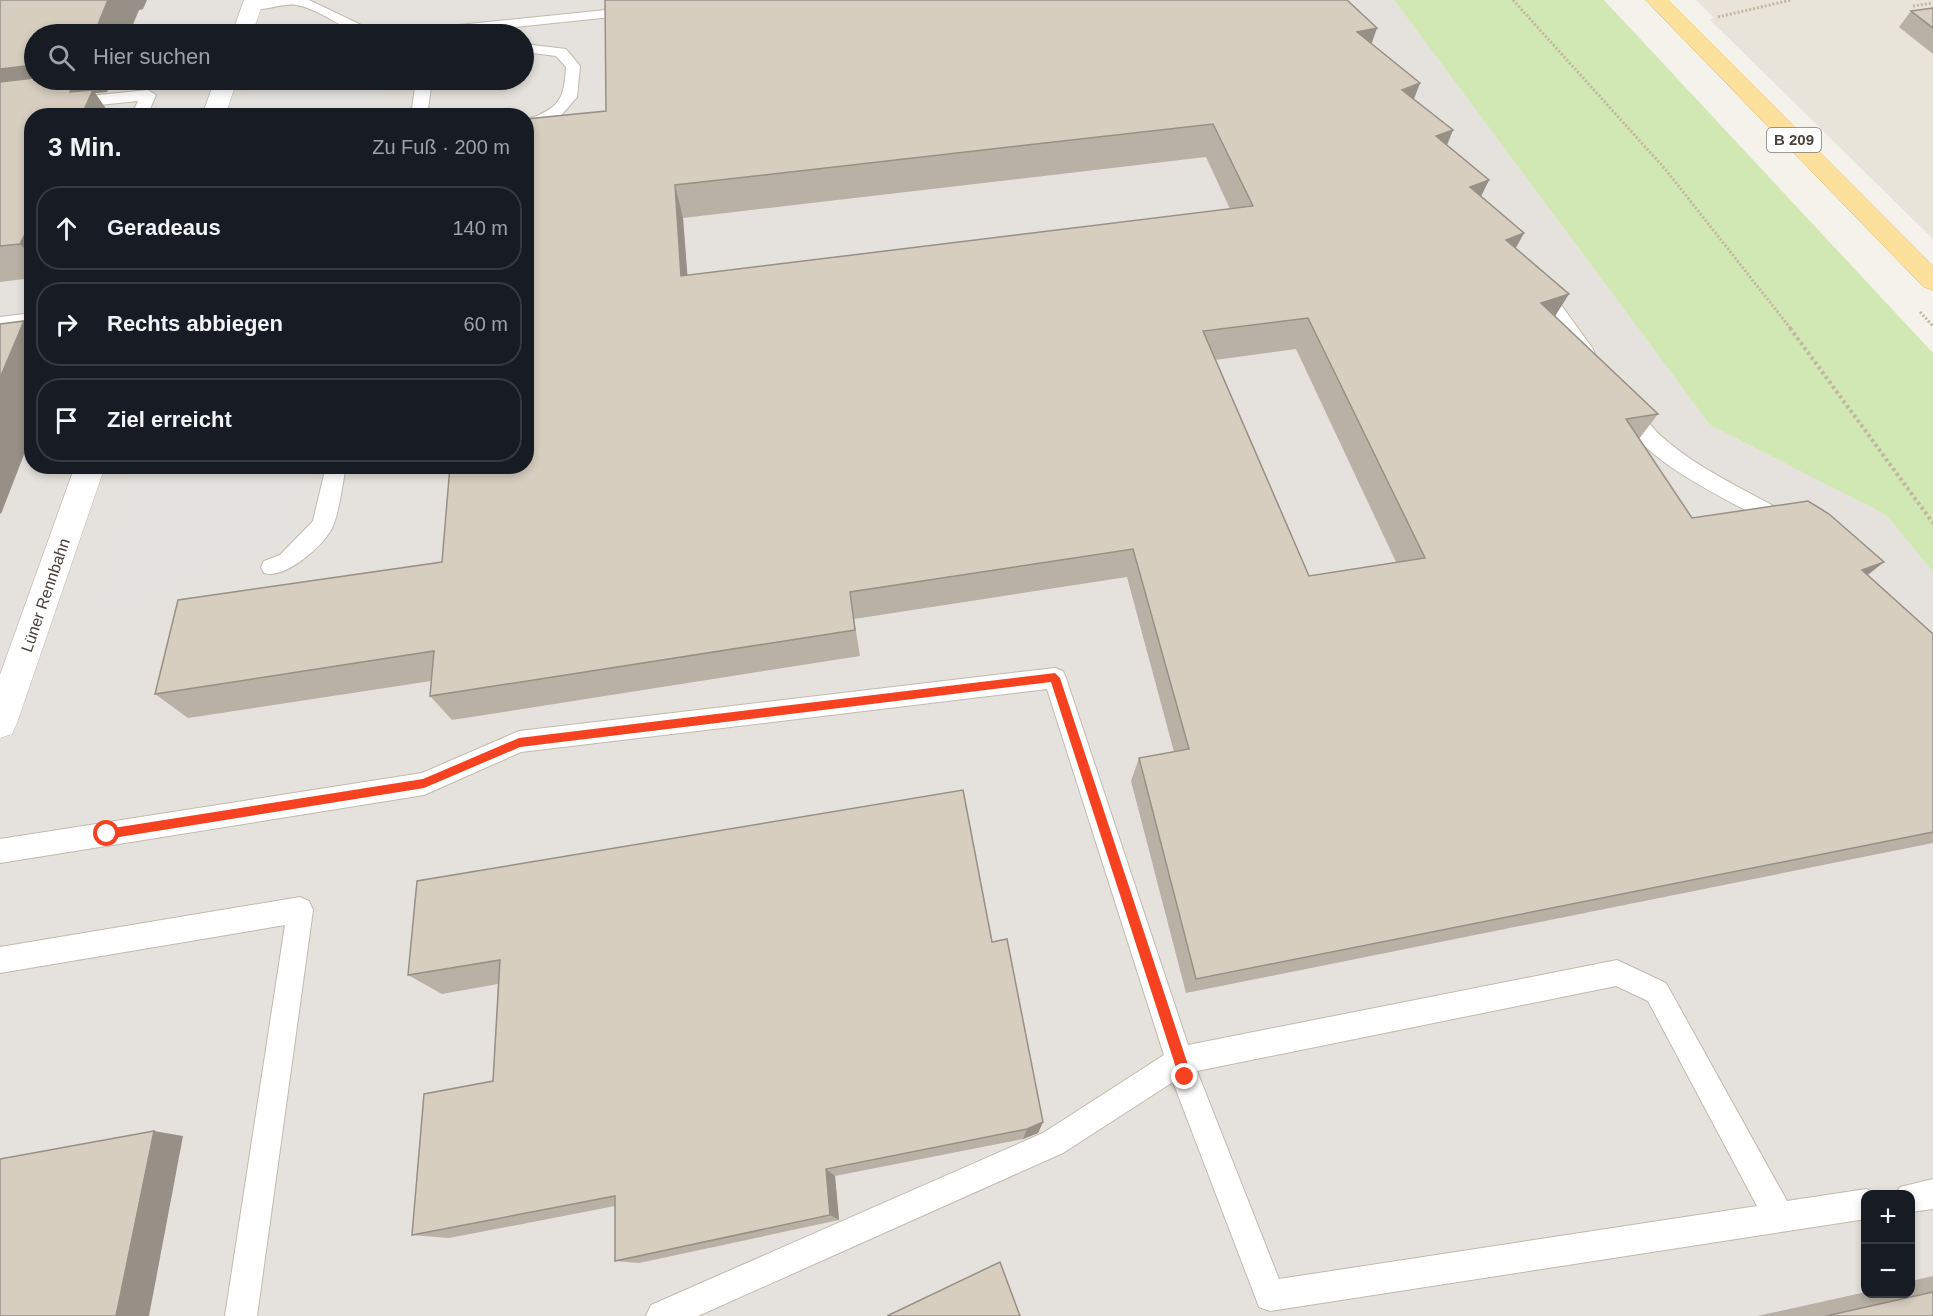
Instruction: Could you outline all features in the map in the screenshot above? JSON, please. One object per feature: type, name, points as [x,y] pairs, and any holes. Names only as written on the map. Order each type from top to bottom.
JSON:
[{"type":"main road","name":"B 209","points":[[1656,0],[1933,281]]},
{"type":"street","points":[[246,24],[253,3]]},
{"type":"street","points":[[216,108],[222,90]]},
{"type":"street","name":"Lüner Rennbahn","points":[[0,723],[87,474]]},
{"type":"lane","points":[[253,3],[297,0],[351,24]]},
{"type":"lane","points":[[517,24],[652,9]]},
{"type":"lane","points":[[534,49],[561,52],[573,66],[572,94],[554,116],[534,123]]},
{"type":"lane","points":[[420,108],[423,90]]},
{"type":"lane","points":[[57,104],[148,95],[142,108]]},
{"type":"lane","points":[[1529,271],[1596,368]]},
{"type":"lane","points":[[0,323],[24,320]]},
{"type":"lane","points":[[1616,397],[1636,426],[1676,460],[1805,535]]},
{"type":"lane","points":[[272,567],[288,561],[323,525],[334,474]]},
{"type":"lane","points":[[0,851],[424,784],[519,742],[1055,678],[1180,1060],[1270,1296],[1861,1205]]},
{"type":"lane","points":[[0,960],[300,910],[241,1316]]},
{"type":"lane","points":[[662,1316],[1053,1143],[1180,1060],[1617,973],[1657,992],[1780,1218]]},
{"type":"lane","points":[[1915,1196],[1933,1194]]},
{"type":"path","points":[[1513,0],[1666,170],[1768,298],[1933,523]]},
{"type":"path","points":[[1713,18],[1791,0]]},
{"type":"path","points":[[1913,6],[1933,3]]},
{"type":"shaded area","points":[[0,0],[1394,0],[1710,425],[1886,515],[1933,572],[1933,1316],[0,1316]]},
{"type":"shaded area","points":[[1696,0],[1933,0],[1933,239],[1709,19],[1714,18]]},
{"type":"shaded area","points":[[274,18],[296,24],[272,24]]},
{"type":"shaded area","points":[[252,90],[379,90],[375,108],[246,108]]},
{"type":"shaded area","points":[[133,474],[306,474],[294,538],[85,626]]},
{"type":"green space","points":[[1394,0],[1604,0],[1933,353],[1933,572],[1886,515],[1710,425]]},
{"type":"building","points":[[0,0],[108,0],[98,24],[24,24],[24,66],[0,69]]},
{"type":"building","points":[[605,0],[1347,0],[1377,28],[1357,32],[1420,83],[1402,90],[1453,130],[1436,136],[1489,180],[1470,187],[1524,233],[1506,240],[1569,294],[1541,303],[1658,414],[1626,419],[1692,518],[1808,501],[1829,514],[1884,562],[1862,570],[1933,634],[1933,832],[1196,979],[1139,758],[1189,749],[1133,549],[850,592],[855,630],[430,696],[434,651],[155,694],[178,600],[442,562],[449,474],[534,474],[534,118],[606,111]],"holes":[[[1213,124],[1253,206],[681,276],[675,185]],[[1308,318],[1425,558],[1309,576],[1203,331]]]},
{"type":"building","points":[[1933,8],[1933,28],[1911,11]]},
{"type":"building","points":[[24,79],[24,90],[71,90],[70,92],[93,90],[85,108],[24,108],[24,236],[20,244],[0,246],[0,82]]},
{"type":"building","points":[[24,321],[0,378],[0,324]]},
{"type":"building","points":[[963,790],[992,942],[1007,939],[1043,1122],[1027,1129],[826,1169],[830,1215],[615,1261],[615,1196],[412,1235],[424,1094],[493,1081],[500,960],[408,975],[417,881]]},
{"type":"building","points":[[154,1131],[116,1316],[0,1316],[0,1159]]},
{"type":"building","points":[[1000,1262],[1020,1316],[887,1316]]},
{"type":"building","points":[[1933,1292],[1933,1316],[1826,1316],[1915,1298],[1915,1296]]},
{"type":"route","points":[[107,834],[424,784],[519,742],[1055,678],[1185,1077]]}]
